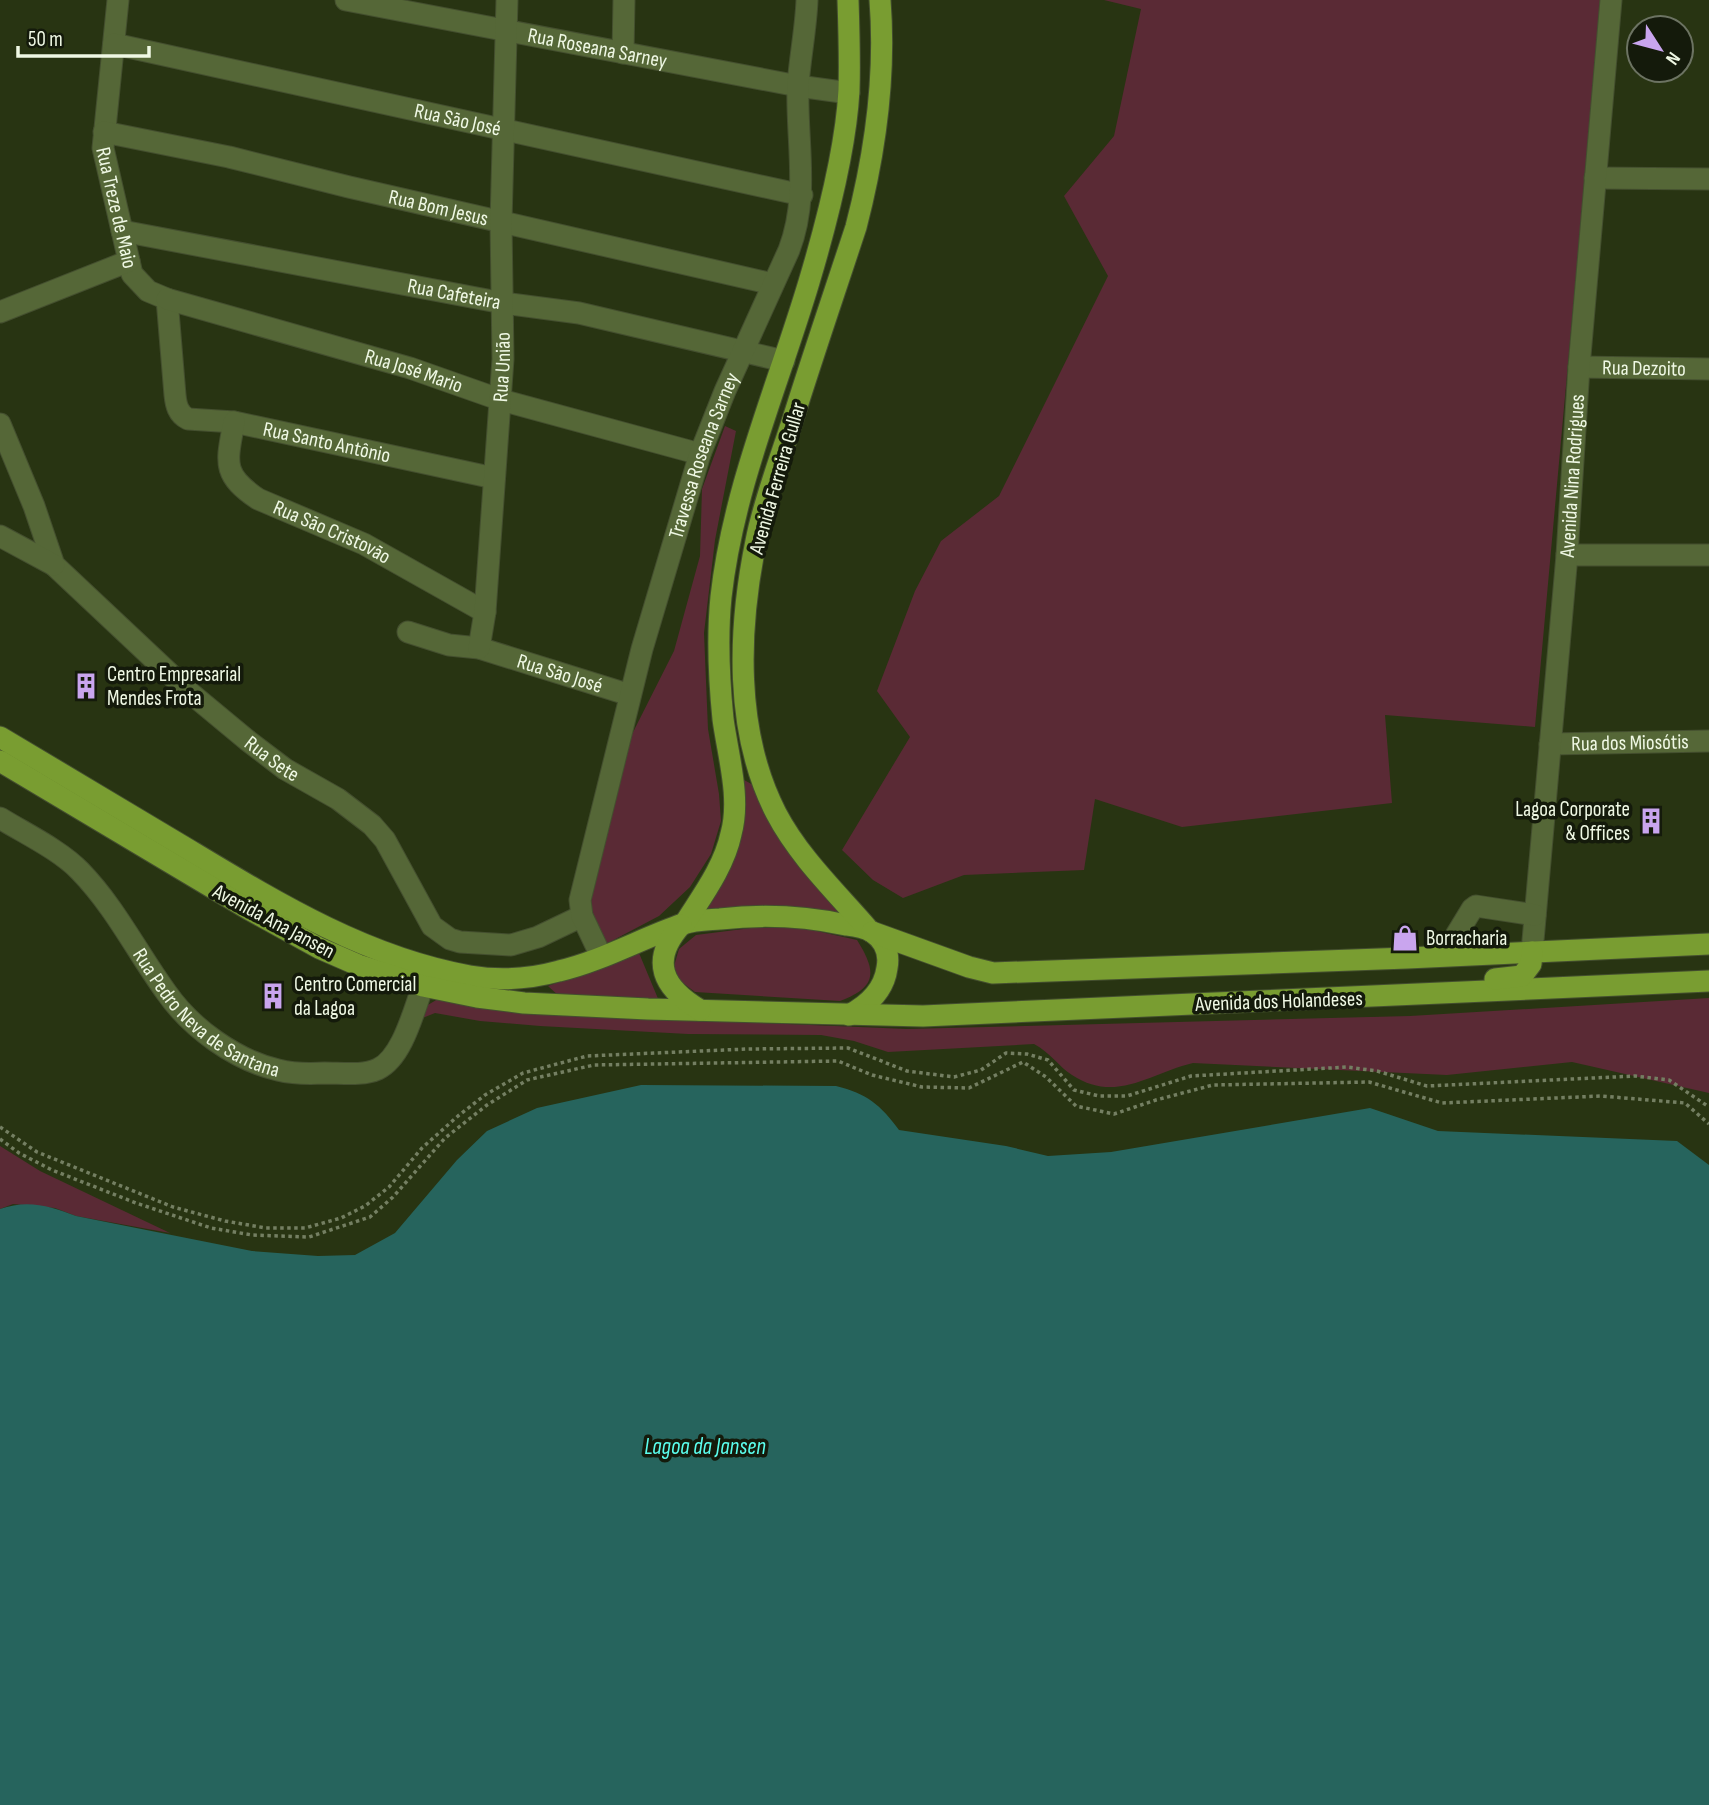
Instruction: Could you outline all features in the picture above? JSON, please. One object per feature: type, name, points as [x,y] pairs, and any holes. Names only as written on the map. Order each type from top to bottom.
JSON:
[{"type":"main road","name":"Avenida Ferreira Gullar","points":[[702,1011],[676,993],[664,972],[665,947],[683,924],[716,871],[726,850],[733,825],[734,799],[720,670],[721,599],[729,541],[827,218],[849,93],[848,0]]},
{"type":"main road","name":"Avenida Ferreira Gullar","points":[[849,1015],[871,999],[883,983],[888,965],[886,949],[795,845],[776,812],[758,764],[746,702],[743,673],[744,621],[756,541],[867,185],[878,105],[880,0]]},
{"type":"main road","points":[[775,389],[800,395]]},
{"type":"main road","name":"Avenida Ana Jansen","points":[[0,737],[287,908],[374,949],[471,976],[516,979],[562,971],[683,924]]},
{"type":"main road","name":"Avenida Ana Jansen","points":[[0,761],[250,910],[319,948],[358,965],[423,986],[477,997],[524,1003],[702,1011]]},
{"type":"main road","name":"Avenida dos Holandeses","points":[[683,924],[751,915],[813,919],[870,930],[969,967],[993,972],[1407,958],[1709,944]]},
{"type":"main road","points":[[1194,1004],[1228,990],[1514,979],[1527,971],[1532,952]]},
{"type":"main road","name":"Avenida dos Holandeses","points":[[702,1011],[923,1016],[1709,981]]},
{"type":"street","name":"Rua Treze de Maio","points":[[118,0],[104,132],[106,170],[132,274],[143,288],[167,299]]},
{"type":"street","name":"Rua Roseana Sarney","points":[[346,0],[399,5],[506,30],[798,86],[849,93]]},
{"type":"street","name":"Rua União","points":[[479,648],[485,612],[501,400],[501,222],[507,0]]},
{"type":"street","points":[[624,0],[624,53]]},
{"type":"street","name":"Travessa Roseana Sarney","points":[[582,916],[582,886],[630,695],[701,454],[742,352],[792,241],[802,195],[798,86],[807,0]]},
{"type":"street","name":"Avenida Nina Rodrigues","points":[[1532,952],[1611,0]]},
{"type":"street","name":"Rua São José","points":[[114,44],[802,195]]},
{"type":"street","name":"Rua Bom Jesus","points":[[104,132],[229,157],[773,284]]},
{"type":"street","points":[[1595,178],[1709,179]]},
{"type":"street","name":"Rua Cafeteira","points":[[122,231],[503,303],[579,313],[784,360]]},
{"type":"street","points":[[0,312],[129,261]]},
{"type":"street","name":"Rua Santo Antônio","points":[[167,299],[177,409],[184,417],[234,422],[494,478]]},
{"type":"street","name":"Rua José Mario","points":[[167,299],[410,368],[501,400],[701,454]]},
{"type":"street","name":"Rua Dezoito","points":[[1579,367],[1709,369]]},
{"type":"street","name":"Rua São Cristovão","points":[[234,422],[229,470],[236,484],[258,499],[364,544],[485,612]]},
{"type":"street","name":"Rua Sete","points":[[0,424],[34,506],[54,565],[188,691],[247,740],[285,769],[338,799],[372,825],[385,840],[432,926],[460,942],[511,945],[538,937],[582,916]]},
{"type":"street","points":[[0,536],[54,565]]},
{"type":"street","points":[[1567,555],[1709,555]]},
{"type":"street","name":"Rua São José","points":[[408,632],[449,645],[479,648],[630,695]]},
{"type":"street","name":"Rua dos Miosótis","points":[[1550,744],[1709,741]]},
{"type":"street","name":"Rua Pedro Neva de Santana","points":[[0,818],[77,867],[104,899],[166,993],[187,1017],[236,1053],[264,1065],[299,1073],[365,1073],[379,1068],[391,1058],[405,1034],[423,986]]},
{"type":"street","points":[[1444,955],[1476,906],[1535,915]]},
{"type":"street","points":[[582,916],[601,956]]},
{"type":"path","points":[[0,1127],[37,1152],[173,1207],[225,1221],[266,1228],[305,1228],[341,1218],[365,1206],[389,1187],[422,1148],[485,1095],[523,1073],[587,1056],[848,1048],[907,1071],[954,1077],[981,1070],[1006,1054],[1027,1054],[1048,1060],[1074,1090],[1099,1096],[1127,1096],[1191,1076],[1347,1067],[1377,1070],[1427,1086],[1635,1076],[1669,1080],[1709,1107]]},
{"type":"path","points":[[0,1139],[19,1153],[52,1170],[136,1203],[211,1228],[252,1235],[309,1237],[370,1217],[393,1197],[445,1138],[488,1105],[527,1080],[594,1065],[838,1061],[872,1075],[922,1087],[970,1088],[1023,1062],[1046,1077],[1076,1106],[1114,1114],[1213,1085],[1369,1082],[1442,1102],[1601,1096],[1685,1103],[1709,1125]]},
{"type":"shaded area","points":[[1104,0],[1601,0],[1535,727],[1385,715],[1392,803],[1182,827],[1095,799],[1084,870],[964,875],[903,898],[873,880],[842,850],[910,737],[877,691],[915,591],[941,541],[999,496],[1108,276],[1064,196],[1114,136],[1141,9]]},
{"type":"shaded area","points":[[725,426],[736,431],[715,540],[704,633],[708,729],[721,821],[711,854],[690,887],[659,916],[604,945],[594,930],[587,898],[623,752],[674,651],[700,556],[702,489]]},
{"type":"shaded area","points":[[744,780],[757,787],[781,839],[801,867],[840,909],[836,914],[770,906],[703,910],[724,879],[737,850],[743,818]]},
{"type":"shaded area","points":[[751,928],[803,928],[857,940],[868,961],[870,977],[867,984],[852,996],[840,1001],[695,992],[679,980],[674,966],[679,949],[696,935]]},
{"type":"shaded area","points":[[639,953],[659,1001],[560,997],[548,986]]},
{"type":"shaded area","points":[[1709,998],[1709,1093],[1572,1062],[1447,1075],[1193,1063],[1133,1084],[1103,1087],[1072,1075],[1034,1044],[888,1052],[854,1041],[821,1035],[688,1034],[540,1026],[480,1021],[435,1013],[420,1019],[426,1006],[438,999],[574,1015],[907,1029],[1410,1016]]},
{"type":"shaded area","points":[[0,1146],[40,1171],[170,1233],[76,1216],[55,1208],[13,1204],[0,1209]]},
{"type":"water","name":"Lagoa da Jansen","points":[[641,1085],[836,1086],[872,1101],[899,1130],[1006,1146],[1048,1156],[1111,1152],[1370,1108],[1438,1131],[1677,1141],[1709,1165],[1709,1805],[0,1805],[0,1209],[20,1204],[39,1205],[76,1216],[252,1251],[318,1256],[355,1255],[395,1233],[457,1160],[487,1131],[537,1108]]},
{"type":"place","name":"Centro Empresarial Mendes Frota","points":[[86,686]]},
{"type":"place","name":"Lagoa Corporate & Offices","points":[[1651,821]]},
{"type":"place","name":"Borracharia","points":[[1405,938]]},
{"type":"place","name":"Centro Comercial da Lagoa","points":[[273,996]]}]
